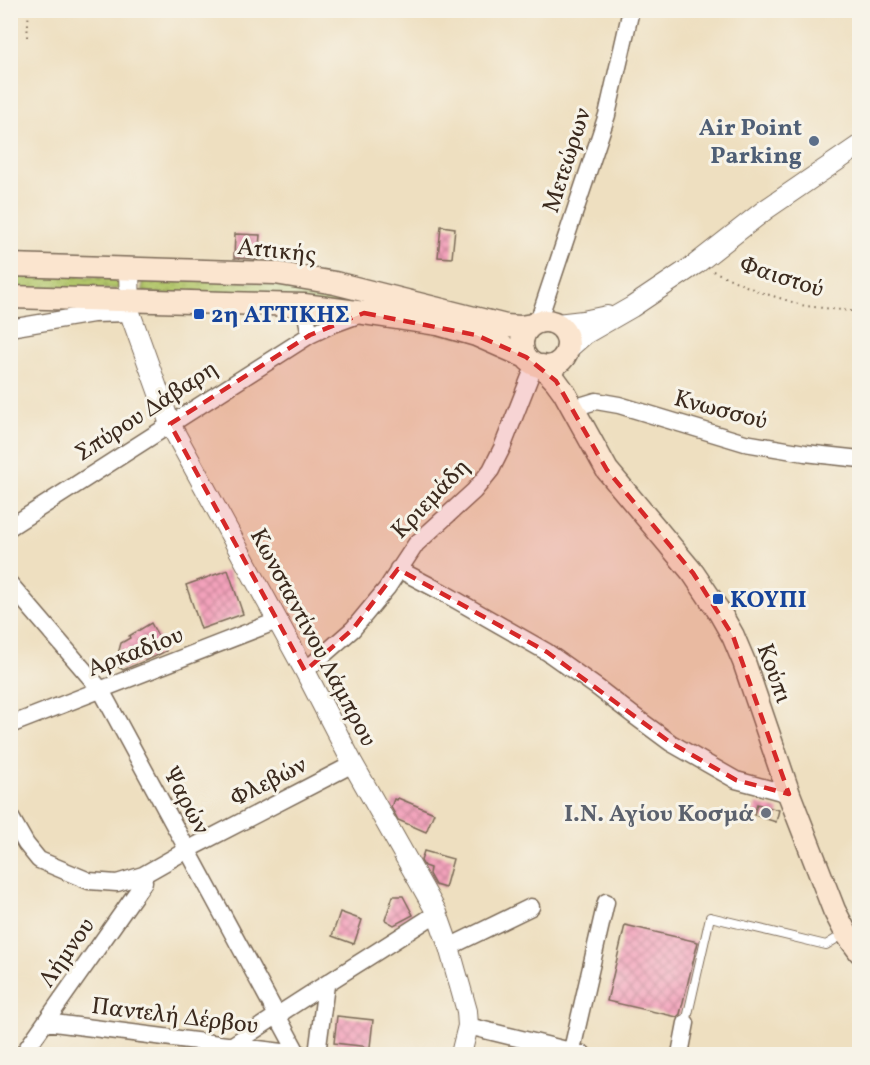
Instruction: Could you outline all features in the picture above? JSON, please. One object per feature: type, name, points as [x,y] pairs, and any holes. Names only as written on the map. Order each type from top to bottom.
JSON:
[{"type":"main road","name":"Αττικής","points":[[10,265],[275,273],[335,283],[506,326],[520,327],[542,323]]},
{"type":"main road","points":[[11,299],[130,307],[304,305],[438,324],[476,335],[534,363],[548,367],[561,361],[567,352]]},
{"type":"main road","points":[[542,323],[562,328],[566,334],[568,341],[565,379],[573,408],[556,381],[523,352],[524,334],[542,323]]},
{"type":"main road","name":"Κούπι","points":[[573,408],[608,470],[693,573],[733,636],[789,794],[834,910],[846,933],[860,952]]},
{"type":"street","name":"Μετεώρων","points":[[542,323],[608,115],[631,10]]},
{"type":"street","points":[[567,352],[585,334],[632,307],[696,264],[765,210],[860,145]]},
{"type":"street","name":"Κωνσταντίνου Λάμπρου","points":[[129,268],[130,307],[170,424],[353,764],[437,913],[467,1011],[468,1026]]},
{"type":"street","points":[[304,305],[310,335]]},
{"type":"street","points":[[10,328],[130,307]]},
{"type":"street","points":[[542,323],[583,321],[610,316],[632,307]]},
{"type":"street","name":"Σπύρου Δάβαρη","points":[[10,527],[310,335],[364,313]]},
{"type":"street","name":"Κριεμάδη","points":[[304,671],[353,629],[387,588],[416,544],[474,491],[491,470],[502,448],[534,363]]},
{"type":"street","name":"Κνωσσού","points":[[573,408],[596,401],[619,405],[745,443],[860,459]]},
{"type":"street","points":[[398,569],[547,652],[671,743],[736,780],[789,794]]},
{"type":"street","name":"Ψαρών","points":[[10,584],[101,690],[298,1054]]},
{"type":"street","name":"Αρκαδίου","points":[[10,725],[277,621]]},
{"type":"street","name":"Φλεβών","points":[[10,816],[26,844],[39,860],[89,881],[117,883],[143,875],[353,764]]},
{"type":"street","name":"Λήμνου","points":[[23,1054],[144,882],[143,875]]},
{"type":"street","points":[[461,1054],[468,1026],[575,1054],[606,902]]},
{"type":"street","points":[[449,947],[531,907]]},
{"type":"street","points":[[231,1046],[437,913]]},
{"type":"street","points":[[317,1054],[326,985]]},
{"type":"street","name":"Παντελή Δέρβου","points":[[46,1022],[298,1054]]},
{"type":"street","points":[[680,1054],[686,1023]]},
{"type":"lane","points":[[686,1023],[710,917],[826,945],[846,933]]},
{"type":"path","points":[[27,37],[29,10]]},
{"type":"path","name":"Φαιστού","points":[[696,264],[730,277],[757,291],[805,306],[860,312]]},
{"type":"highlighted area","points":[[364,313],[476,335],[526,357],[556,381],[607,470],[693,573],[733,636],[789,794],[736,780],[671,743],[547,652],[398,569],[353,629],[305,671],[170,424],[310,335]]},
{"type":"green space","points":[[11,271],[119,279],[120,289],[11,292]]},
{"type":"green space","points":[[146,278],[288,283],[511,335],[511,343],[143,292],[143,283]]},
{"type":"building","points":[[441,226],[455,228],[452,258],[438,257]]},
{"type":"building","points":[[235,234],[260,235],[258,259],[234,258]]},
{"type":"building","points":[[228,570],[243,614],[201,629],[186,585]]},
{"type":"building","points":[[151,623],[166,651],[123,670],[115,665],[121,643]]},
{"type":"building","points":[[398,798],[434,813],[426,832],[398,820],[391,807],[394,799]]},
{"type":"building","name":"Ι.Ν. Αγίου Κοσμά","points":[[757,804],[779,810],[776,822],[754,815]]},
{"type":"building","points":[[424,851],[453,859],[445,888],[435,885],[429,874],[430,868],[424,866],[421,861]]},
{"type":"building","points":[[393,896],[403,896],[413,915],[394,925],[385,920]]},
{"type":"building","points":[[340,912],[362,920],[354,944],[332,936]]},
{"type":"building","points":[[625,925],[698,942],[680,1014],[677,1017],[607,1001]]},
{"type":"building","points":[[337,1016],[373,1020],[370,1047],[334,1043]]},
{"type":"place","name":"Air Point Parking","points":[[814,141]]},
{"type":"place","name":"2η ΑΤΤΙΚΗΣ","points":[[199,314]]},
{"type":"place","name":"ΚΟΥΠΙ","points":[[718,599]]},
{"type":"place","name":"Ι.Ν. Αγίου Κοσμά","points":[[766,813]]}]
